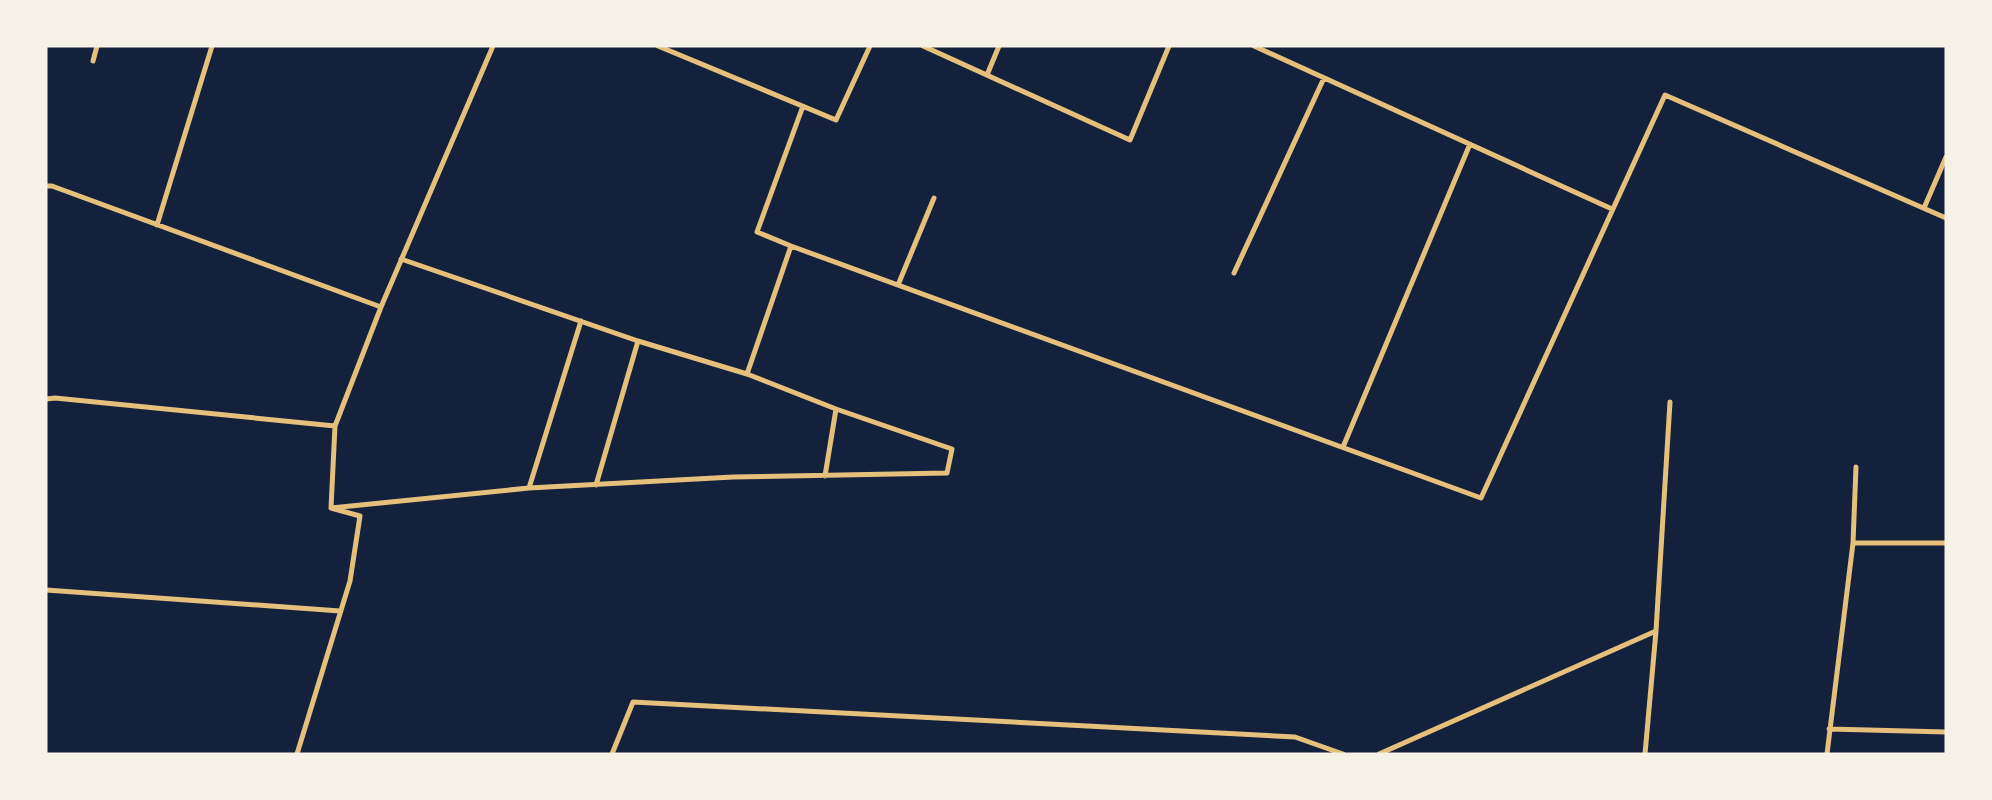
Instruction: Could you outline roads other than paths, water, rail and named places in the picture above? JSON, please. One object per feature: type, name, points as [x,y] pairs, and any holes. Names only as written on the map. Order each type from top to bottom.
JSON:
[{"type":"street","points":[[93,61],[97,46]]},
{"type":"street","points":[[157,225],[212,46]]},
{"type":"street","points":[[331,508],[334,426],[401,259],[494,46]]},
{"type":"street","points":[[658,46],[836,120],[870,46]]},
{"type":"street","points":[[923,46],[1130,140],[1169,46]]},
{"type":"street","points":[[987,75],[999,46]]},
{"type":"street","points":[[1254,46],[1612,209]]},
{"type":"street","points":[[1234,273],[1324,78]]},
{"type":"street","points":[[804,106],[757,232],[1481,498],[1665,95],[1946,218]]},
{"type":"street","points":[[1343,447],[1470,144]]},
{"type":"street","points":[[1924,208],[1946,157]]},
{"type":"street","points":[[46,186],[52,186],[381,307]]},
{"type":"street","points":[[898,285],[934,198]]},
{"type":"street","points":[[747,374],[791,246]]},
{"type":"street","points":[[331,508],[529,488],[733,477],[946,473],[952,448],[836,409],[747,374],[638,341],[401,259]]},
{"type":"street","points":[[529,488],[581,321]]},
{"type":"street","points":[[596,485],[638,341]]},
{"type":"street","points":[[46,399],[55,398],[334,426]]},
{"type":"street","points":[[1645,754],[1656,631],[1670,402]]},
{"type":"street","points":[[824,476],[836,409]]},
{"type":"street","points":[[1827,754],[1853,544],[1856,467]]},
{"type":"street","points":[[297,754],[350,581],[360,516],[331,508]]},
{"type":"street","points":[[1853,544],[1946,543]]},
{"type":"street","points":[[46,590],[340,611]]},
{"type":"street","points":[[1379,754],[1656,631]]},
{"type":"street","points":[[612,754],[633,702],[1295,737],[1343,754]]},
{"type":"street","points":[[1830,729],[1946,732]]}]
